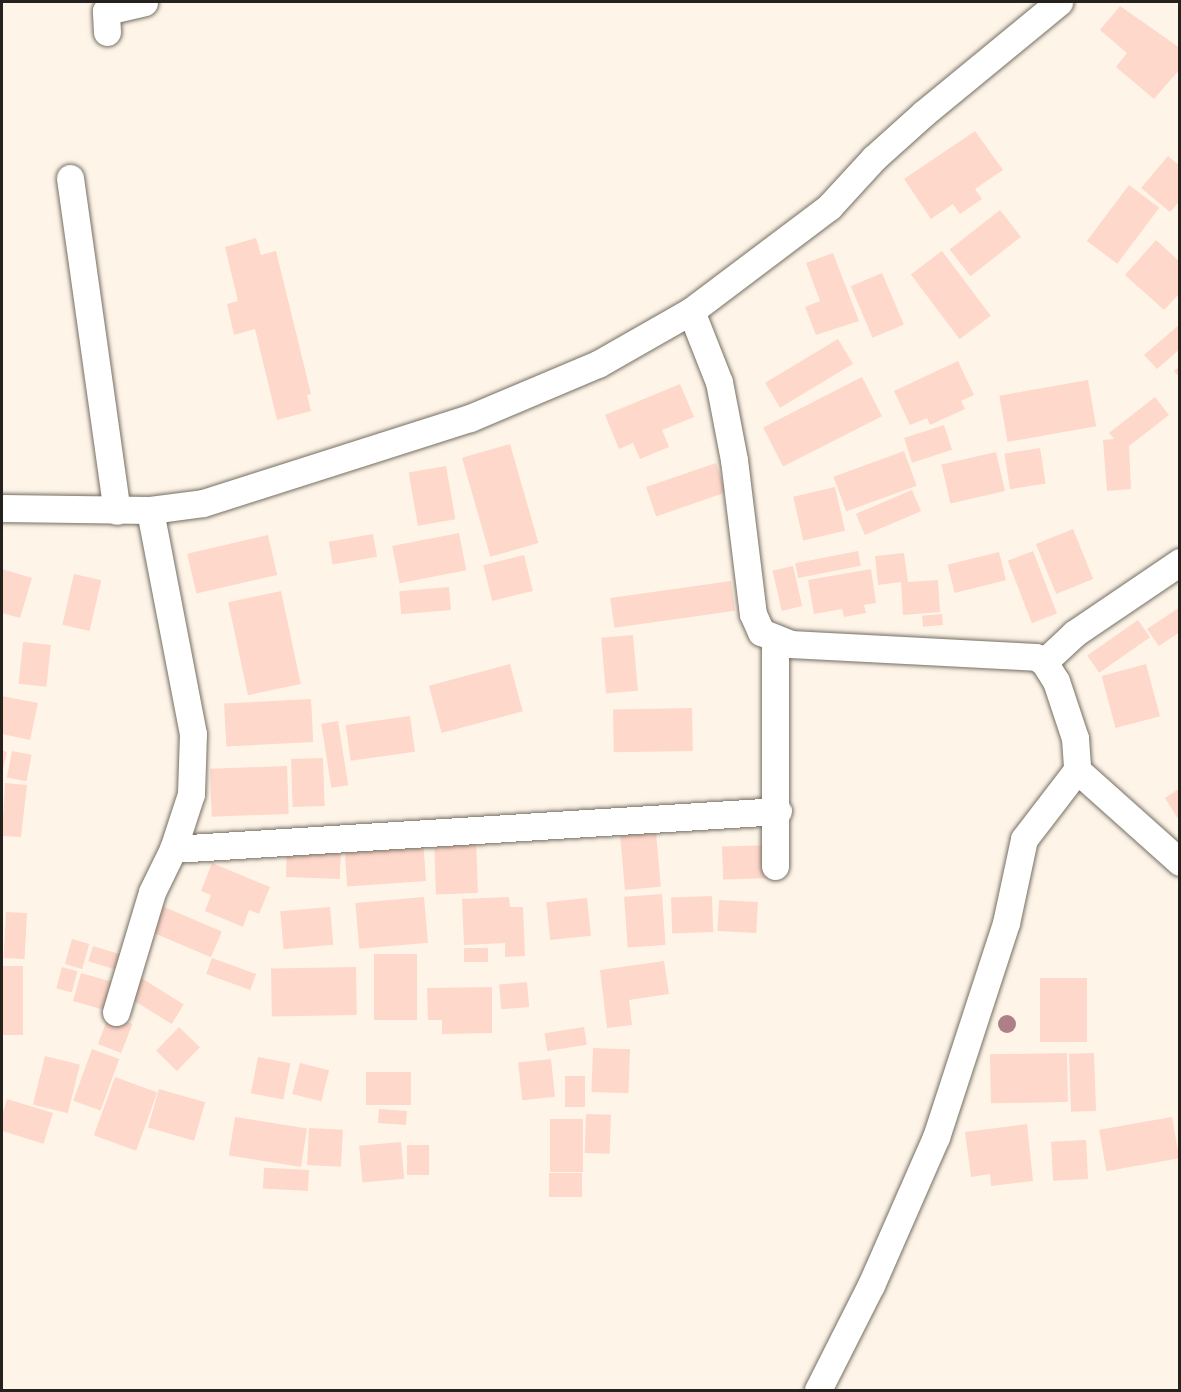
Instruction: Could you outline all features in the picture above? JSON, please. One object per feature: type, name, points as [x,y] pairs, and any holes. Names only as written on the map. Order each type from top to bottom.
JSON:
[{"type":"street","points":[[107,32],[106,11],[144,2]]},
{"type":"street","points":[[2,508],[117,511],[150,510],[203,503],[470,418],[598,364],[691,310],[830,207],[874,158],[924,112],[1059,2]]},
{"type":"street","points":[[70,178],[117,511]]},
{"type":"street","points":[[691,310],[719,382],[734,460],[753,614],[761,632],[790,644],[1036,657],[1044,662],[1056,681],[1075,738],[1077,770],[1024,839],[1006,923],[936,1137],[871,1285],[819,1390]]},
{"type":"street","points":[[116,1012],[152,892],[173,849],[190,794],[192,735],[150,510]]},
{"type":"street","points":[[1044,662],[1076,633],[1179,562]]},
{"type":"street","points":[[775,639],[778,811],[775,866]]},
{"type":"street","points":[[1077,770],[1179,862]]},
{"type":"street","points":[[173,849],[778,811]]},
{"type":"building","points":[[1120,6],[1180,48],[1180,69],[1154,99],[1116,67],[1127,53],[1100,30]]},
{"type":"building","points":[[975,131],[1003,170],[975,189],[982,199],[960,214],[953,204],[931,219],[904,179]]},
{"type":"building","points":[[1168,156],[1180,166],[1180,201],[1170,212],[1141,188]]},
{"type":"building","points":[[1129,185],[1159,208],[1117,264],[1087,241]]},
{"type":"building","points":[[1000,210],[1021,237],[970,276],[950,249]]},
{"type":"building","points":[[256,238],[261,255],[276,251],[311,394],[307,395],[311,411],[277,420],[255,329],[234,335],[227,304],[238,301],[225,247]]},
{"type":"building","points":[[1156,240],[1180,262],[1180,293],[1164,310],[1125,275]]},
{"type":"building","points":[[942,251],[991,316],[960,339],[911,274]]},
{"type":"building","points":[[833,253],[859,321],[816,335],[805,307],[820,301],[806,263]]},
{"type":"building","points":[[882,273],[904,325],[873,338],[851,286]]},
{"type":"building","points":[[1180,324],[1180,349],[1157,369],[1144,355]]},
{"type":"building","points":[[838,339],[853,364],[780,408],[765,383]]},
{"type":"building","points":[[958,361],[974,395],[961,401],[965,409],[930,425],[927,418],[910,425],[894,391]]},
{"type":"building","points":[[1180,366],[1180,378],[1174,371]]},
{"type":"building","points":[[862,377],[882,416],[783,467],[763,427]]},
{"type":"building","points":[[1088,380],[1096,426],[1008,442],[999,396]]},
{"type":"building","points":[[680,384],[694,417],[662,430],[669,447],[640,459],[633,443],[619,449],[605,415]]},
{"type":"building","points":[[1155,397],[1169,415],[1129,446],[1131,489],[1107,491],[1103,440],[1114,439],[1109,433]]},
{"type":"building","points":[[944,425],[952,450],[912,463],[904,438]]},
{"type":"building","points":[[510,444],[538,543],[490,557],[462,458]]},
{"type":"building","points":[[1040,448],[1046,484],[1010,489],[1004,454]]},
{"type":"building","points":[[904,451],[917,486],[846,511],[834,477]]},
{"type":"building","points":[[996,452],[1005,491],[950,504],[941,465]]},
{"type":"building","points":[[716,463],[726,492],[656,516],[646,487]]},
{"type":"building","points":[[446,466],[455,519],[418,526],[409,473]]},
{"type":"building","points":[[835,487],[845,531],[803,541],[793,497]]},
{"type":"building","points":[[912,490],[921,511],[865,535],[856,514]]},
{"type":"building","points":[[1073,529],[1093,579],[1056,594],[1036,544]]},
{"type":"building","points":[[459,533],[466,570],[400,583],[392,546]]},
{"type":"building","points":[[373,534],[377,557],[333,564],[329,542]]},
{"type":"building","points":[[268,535],[277,575],[196,594],[187,554]]},
{"type":"building","points":[[858,551],[861,566],[798,578],[795,563]]},
{"type":"building","points":[[1033,551],[1057,614],[1032,623],[1008,561]]},
{"type":"building","points":[[999,552],[1006,580],[955,593],[948,565]]},
{"type":"building","points":[[904,553],[908,582],[938,580],[940,612],[903,615],[901,582],[878,585],[875,556]]},
{"type":"building","points":[[524,555],[533,591],[492,601],[483,565]]},
{"type":"building","points":[[793,566],[802,606],[782,611],[773,571]]},
{"type":"building","points":[[2,569],[32,578],[20,618],[2,613]]},
{"type":"building","points":[[871,569],[876,603],[864,605],[866,613],[844,617],[842,609],[814,614],[808,580]]},
{"type":"building","points":[[74,574],[101,580],[90,631],[62,625]]},
{"type":"building","points":[[731,581],[735,611],[614,628],[610,598]]},
{"type":"building","points":[[449,587],[451,610],[401,614],[399,591]]},
{"type":"building","points":[[281,591],[301,684],[248,695],[228,602]]},
{"type":"building","points":[[1180,607],[1180,632],[1159,646],[1147,629]]},
{"type":"building","points":[[942,614],[943,625],[923,627],[922,616]]},
{"type":"building","points":[[1138,620],[1150,637],[1099,673],[1087,656]]},
{"type":"building","points":[[633,635],[638,691],[606,694],[601,638]]},
{"type":"building","points":[[23,642],[51,645],[46,687],[19,684]]},
{"type":"building","points":[[510,664],[523,711],[442,733],[429,686]]},
{"type":"building","points":[[1146,664],[1160,716],[1116,728],[1102,676]]},
{"type":"building","points":[[2,696],[38,703],[30,740],[2,734]]},
{"type":"building","points":[[311,699],[313,742],[226,746],[224,704]]},
{"type":"building","points":[[692,708],[693,751],[614,752],[613,709]]},
{"type":"building","points":[[410,716],[415,752],[351,761],[346,725]]},
{"type":"building","points":[[338,721],[348,785],[331,788],[321,724]]},
{"type":"building","points":[[2,750],[7,752],[2,773]]},
{"type":"building","points":[[12,751],[32,755],[26,781],[7,778]]},
{"type":"building","points":[[323,758],[325,806],[293,807],[291,759]]},
{"type":"building","points":[[287,766],[289,814],[212,817],[210,769]]},
{"type":"building","points":[[5,783],[27,785],[21,837],[2,836]]},
{"type":"building","points":[[1180,788],[1180,822],[1165,798]]},
{"type":"building","points":[[656,832],[661,887],[625,890],[620,835]]},
{"type":"building","points":[[423,838],[426,881],[347,886],[344,844]]},
{"type":"building","points":[[476,838],[478,893],[436,894],[434,839]]},
{"type":"building","points":[[287,844],[341,846],[340,879],[286,877]]},
{"type":"building","points":[[768,845],[769,878],[723,880],[722,847]]},
{"type":"building","points":[[212,863],[270,887],[259,914],[249,910],[243,927],[205,911],[211,895],[201,891]]},
{"type":"building","points":[[662,894],[666,945],[628,948],[624,897]]},
{"type":"building","points":[[712,896],[713,932],[672,933],[671,897]]},
{"type":"building","points":[[424,897],[428,943],[359,949],[355,903]]},
{"type":"building","points":[[509,897],[510,907],[523,907],[525,956],[505,957],[505,943],[464,945],[462,899]]},
{"type":"building","points":[[587,898],[591,936],[550,940],[546,902]]},
{"type":"building","points":[[719,900],[758,902],[756,933],[717,931]]},
{"type":"building","points":[[162,906],[222,931],[211,957],[151,932]]},
{"type":"building","points":[[330,907],[333,945],[284,949],[280,911]]},
{"type":"building","points":[[6,912],[27,913],[25,959],[4,958]]},
{"type":"building","points":[[72,939],[89,944],[82,969],[65,964]]},
{"type":"building","points":[[93,946],[126,956],[121,971],[88,961]]},
{"type":"building","points":[[464,948],[488,948],[488,962],[464,962]]},
{"type":"building","points":[[374,954],[417,954],[417,1020],[374,1020]]},
{"type":"building","points":[[212,958],[256,974],[250,990],[206,974]]},
{"type":"building","points":[[664,961],[669,994],[629,1000],[632,1025],[607,1028],[600,970]]},
{"type":"building","points":[[2,966],[23,966],[23,1035],[2,1035]]},
{"type":"building","points":[[62,967],[77,971],[72,992],[56,988]]},
{"type":"building","points":[[356,967],[357,1015],[272,1016],[271,968]]},
{"type":"building","points":[[81,973],[119,984],[111,1012],[73,1001]]},
{"type":"building","points":[[138,976],[184,1005],[172,1024],[126,996]]},
{"type":"building","points":[[1040,978],[1087,978],[1087,1042],[1040,1042]]},
{"type":"building","points":[[527,982],[529,1007],[501,1009],[499,984]]},
{"type":"building","points":[[492,987],[492,1033],[442,1034],[442,1020],[428,1020],[427,988]]},
{"type":"building","points":[[109,1015],[132,1024],[121,1053],[98,1044]]},
{"type":"building","points":[[179,1027],[200,1047],[177,1071],[156,1051]]},
{"type":"building","points":[[584,1027],[587,1045],[547,1051],[544,1033]]},
{"type":"building","points":[[593,1048],[630,1049],[628,1093],[591,1092]]},
{"type":"building","points":[[92,1049],[119,1059],[100,1111],[73,1101]]},
{"type":"building","points":[[1067,1053],[1068,1102],[991,1103],[990,1054]]},
{"type":"building","points":[[1094,1053],[1096,1111],[1071,1112],[1069,1054]]},
{"type":"building","points":[[45,1056],[80,1065],[68,1113],[33,1105]]},
{"type":"building","points":[[258,1057],[290,1063],[283,1100],[251,1093]]},
{"type":"building","points":[[551,1059],[555,1097],[522,1100],[518,1062]]},
{"type":"building","points":[[300,1063],[329,1070],[321,1101],[292,1094]]},
{"type":"building","points":[[366,1072],[411,1072],[411,1105],[366,1105]]},
{"type":"building","points":[[565,1076],[585,1076],[585,1107],[565,1107]]},
{"type":"building","points":[[115,1077],[157,1092],[136,1151],[94,1135]]},
{"type":"building","points":[[159,1089],[205,1102],[194,1141],[148,1127]]},
{"type":"building","points":[[7,1099],[53,1113],[44,1144],[2,1131],[2,1115]]},
{"type":"building","points":[[379,1109],[407,1111],[406,1125],[378,1123]]},
{"type":"building","points":[[586,1114],[611,1115],[610,1154],[585,1153]]},
{"type":"building","points":[[235,1117],[307,1128],[301,1167],[229,1156]]},
{"type":"building","points":[[1172,1117],[1179,1158],[1106,1171],[1099,1130]]},
{"type":"building","points":[[550,1119],[583,1119],[583,1172],[550,1172]]},
{"type":"building","points":[[1027,1124],[1033,1181],[991,1186],[990,1174],[971,1177],[965,1132]]},
{"type":"building","points":[[309,1128],[343,1130],[341,1167],[307,1165]]},
{"type":"building","points":[[1086,1140],[1088,1179],[1053,1181],[1051,1142]]},
{"type":"building","points":[[401,1142],[404,1179],[362,1183],[359,1146]]},
{"type":"building","points":[[407,1145],[429,1145],[429,1175],[407,1175]]},
{"type":"building","points":[[264,1168],[309,1170],[308,1191],[263,1189]]},
{"type":"building","points":[[549,1173],[582,1173],[582,1197],[549,1197]]}]
